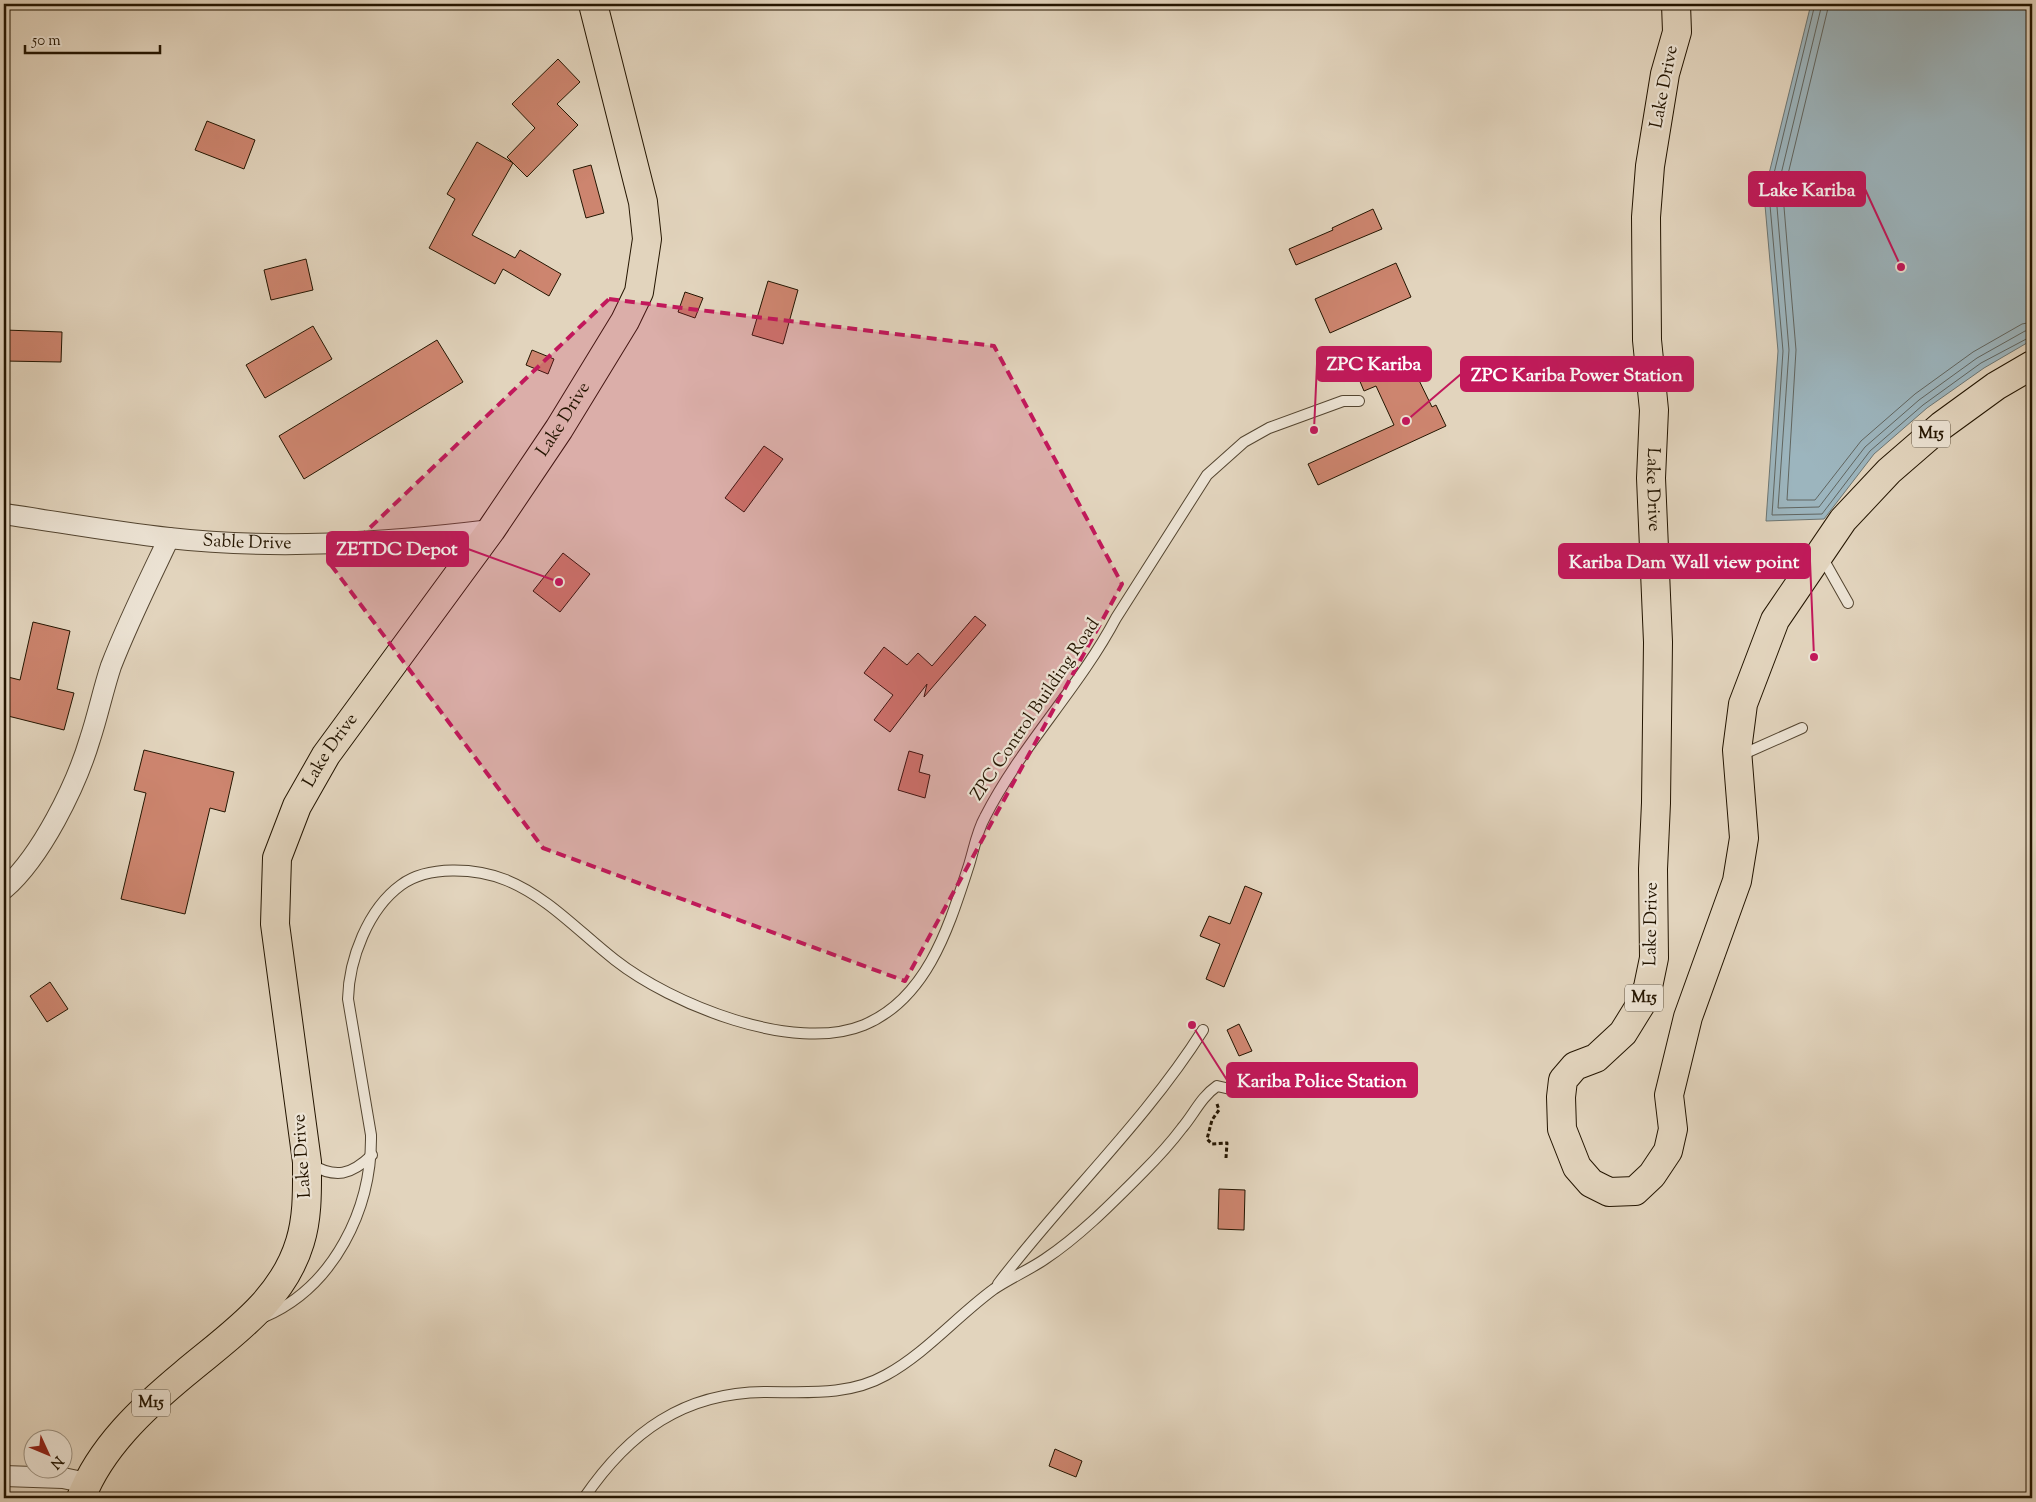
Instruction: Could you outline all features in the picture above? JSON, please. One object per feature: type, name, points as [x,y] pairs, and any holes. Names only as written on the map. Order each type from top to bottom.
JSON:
[{"type":"main road","name":"Lake Drive","points":[[84,1491],[95,1466],[142,1411],[262,1308],[281,1282],[300,1242],[308,1195],[307,1162],[274,924],[277,858],[297,806],[326,755],[491,530],[559,429],[640,292],[647,239],[643,202],[593,4]]},
{"type":"main road","name":"Lake Drive","points":[[1676,4],[1676,32],[1665,74],[1650,166],[1646,217],[1647,340],[1654,410],[1651,478],[1658,642],[1656,803],[1653,869],[1654,958],[1644,996],[1623,1033],[1596,1058],[1575,1066],[1563,1080],[1561,1097],[1562,1129],[1577,1167],[1592,1183],[1609,1192],[1635,1191],[1652,1176],[1668,1151],[1673,1129],[1669,1095],[1688,1017],[1737,881],[1744,838],[1738,756],[1742,704],[1776,620],[1843,520],[1890,471],[1940,426],[1996,386],[2032,366]]},
{"type":"street","name":"Sable Drive","points":[[4,514],[169,538],[234,543],[329,544],[406,540],[491,530]]},
{"type":"street","points":[[4,889],[17,877],[55,823],[90,741],[111,667],[169,538]]},
{"type":"street","points":[[4,1476],[63,1478],[84,1491]]},
{"type":"lane","name":"ZPC Control Building Road","points":[[242,1326],[278,1311],[306,1292],[342,1248],[363,1202],[372,1155],[371,1135],[348,999],[348,978],[360,944],[385,900],[402,884],[427,873],[481,873],[505,880],[549,904],[616,961],[650,985],[706,1011],[737,1021],[781,1031],[835,1032],[865,1024],[892,1010],[902,1002],[930,965],[953,915],[984,818],[1022,757],[1103,643],[1196,489],[1207,475],[1244,442],[1270,428],[1343,401],[1359,402]]},
{"type":"lane","points":[[1820,554],[1848,603]]},
{"type":"lane","points":[[1738,756],[1802,728]]},
{"type":"lane","points":[[995,1289],[1028,1245],[1149,1104],[1189,1052],[1203,1030]]},
{"type":"lane","points":[[584,1498],[633,1441],[650,1426],[672,1412],[713,1397],[765,1392],[830,1392],[856,1387],[885,1376],[908,1361],[995,1289],[1045,1259],[1089,1222],[1144,1172],[1183,1128],[1207,1092],[1217,1086],[1243,1092]]},
{"type":"lane","points":[[307,1162],[323,1172],[341,1174],[358,1168],[372,1155]]},
{"type":"path","points":[[1217,1086],[1214,1099],[1219,1110],[1212,1120],[1207,1139],[1212,1144],[1227,1143],[1226,1158]]},
{"type":"highlighted area","points":[[609,299],[994,346],[1122,584],[905,981],[543,848],[331,565]]},
{"type":"water","points":[[1811,4],[2032,4],[2032,340],[1984,368],[1927,408],[1874,454],[1824,519],[1766,521],[1778,351],[1764,194]]},
{"type":"building","points":[[558,59],[580,82],[557,104],[578,125],[527,177],[507,157],[535,128],[512,104]]},
{"type":"building","points":[[207,121],[255,140],[244,169],[195,150]]},
{"type":"building","points":[[477,142],[513,163],[472,235],[515,258],[520,250],[561,274],[549,296],[503,269],[495,284],[429,248],[455,199],[447,194]]},
{"type":"building","points":[[591,165],[604,213],[586,218],[573,170]]},
{"type":"building","points":[[1373,209],[1382,229],[1296,265],[1289,249],[1333,230],[1332,228]]},
{"type":"building","points":[[306,259],[313,290],[271,300],[264,270]]},
{"type":"building","points":[[1396,263],[1411,297],[1330,333],[1315,299]]},
{"type":"building","points":[[768,281],[798,290],[783,344],[752,335]]},
{"type":"building","points":[[685,292],[703,298],[695,318],[678,312]]},
{"type":"building","points":[[313,326],[332,359],[265,398],[246,365]]},
{"type":"building","points":[[4,330],[62,332],[61,362],[4,361]]},
{"type":"building","points":[[437,340],[463,382],[304,479],[279,436]]},
{"type":"building","points":[[1414,348],[1422,367],[1414,370],[1432,407],[1436,405],[1446,426],[1318,485],[1308,464],[1394,425],[1376,386],[1364,391],[1356,372]]},
{"type":"building","points":[[532,350],[554,359],[548,374],[526,365]]},
{"type":"building","points":[[764,446],[783,459],[744,512],[725,498]]},
{"type":"building","points":[[563,553],[590,574],[560,612],[533,591]]},
{"type":"building","points":[[975,616],[986,625],[924,697],[927,684],[890,732],[874,720],[893,695],[864,673],[884,647],[907,665],[918,653],[932,666]]},
{"type":"building","points":[[33,622],[70,631],[57,689],[74,693],[64,730],[4,715],[4,676],[20,680]]},
{"type":"building","points":[[144,750],[234,772],[225,812],[210,808],[185,914],[121,899],[146,793],[134,790]]},
{"type":"building","points":[[909,751],[923,755],[919,772],[930,775],[925,798],[898,790]]},
{"type":"building","points":[[1245,886],[1262,893],[1224,987],[1206,979],[1220,944],[1200,936],[1209,916],[1230,924]]},
{"type":"building","points":[[50,982],[68,1009],[47,1022],[30,996]]},
{"type":"building","points":[[1239,1024],[1252,1051],[1239,1056],[1227,1030]]},
{"type":"building","points":[[1219,1189],[1245,1190],[1244,1230],[1218,1229]]},
{"type":"building","points":[[1055,1449],[1082,1461],[1076,1477],[1049,1466]]},
{"type":"place","name":"Lake Kariba","points":[[1901,267]]},
{"type":"place","name":"ZPC Kariba Power Station","points":[[1406,421]]},
{"type":"place","name":"ZPC Kariba","points":[[1314,430]]},
{"type":"place","name":"ZETDC Depot","points":[[559,582]]},
{"type":"place","name":"Kariba Dam Wall view point","points":[[1814,657]]},
{"type":"place","name":"Kariba Police Station","points":[[1192,1025]]}]
